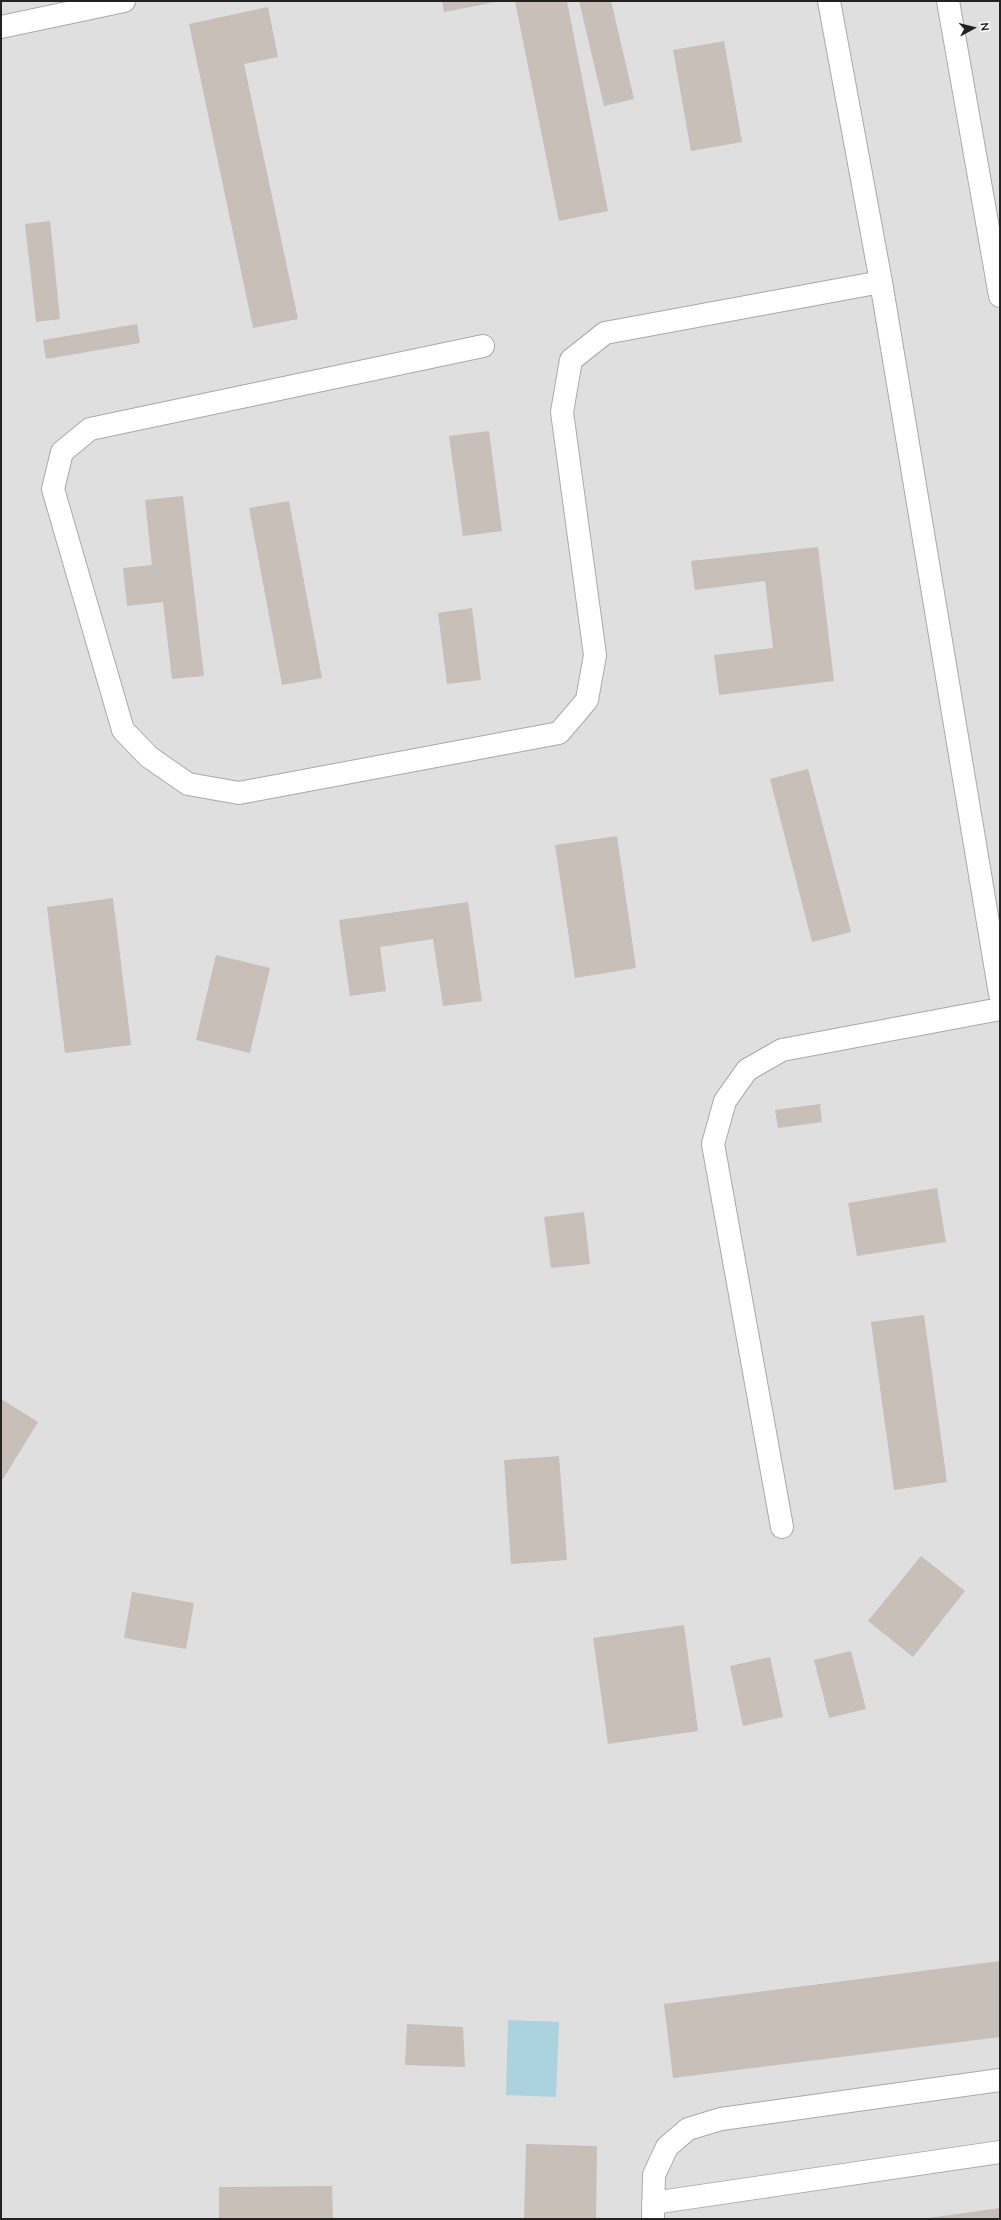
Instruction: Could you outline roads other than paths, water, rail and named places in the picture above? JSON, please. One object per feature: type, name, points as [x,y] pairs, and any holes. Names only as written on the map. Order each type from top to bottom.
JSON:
[{"type":"street","points":[[1,27],[124,1]]},
{"type":"street","points":[[829,1],[881,282],[1000,994]]},
{"type":"street","points":[[948,1],[1000,296]]},
{"type":"street","points":[[483,346],[90,430],[62,452],[53,490],[123,730],[149,757],[188,784],[239,793],[559,733],[587,700],[595,655],[562,412],[571,360],[605,333],[881,282]]},
{"type":"street","points":[[782,1526],[713,1144],[725,1101],[747,1070],[782,1050],[1000,1009]]},
{"type":"street","points":[[1000,2080],[721,2119],[688,2129],[667,2147],[654,2175],[653,2211],[1000,2152]]},
{"type":"water","points":[[508,2020],[559,2022],[556,2097],[506,2095]]}]
